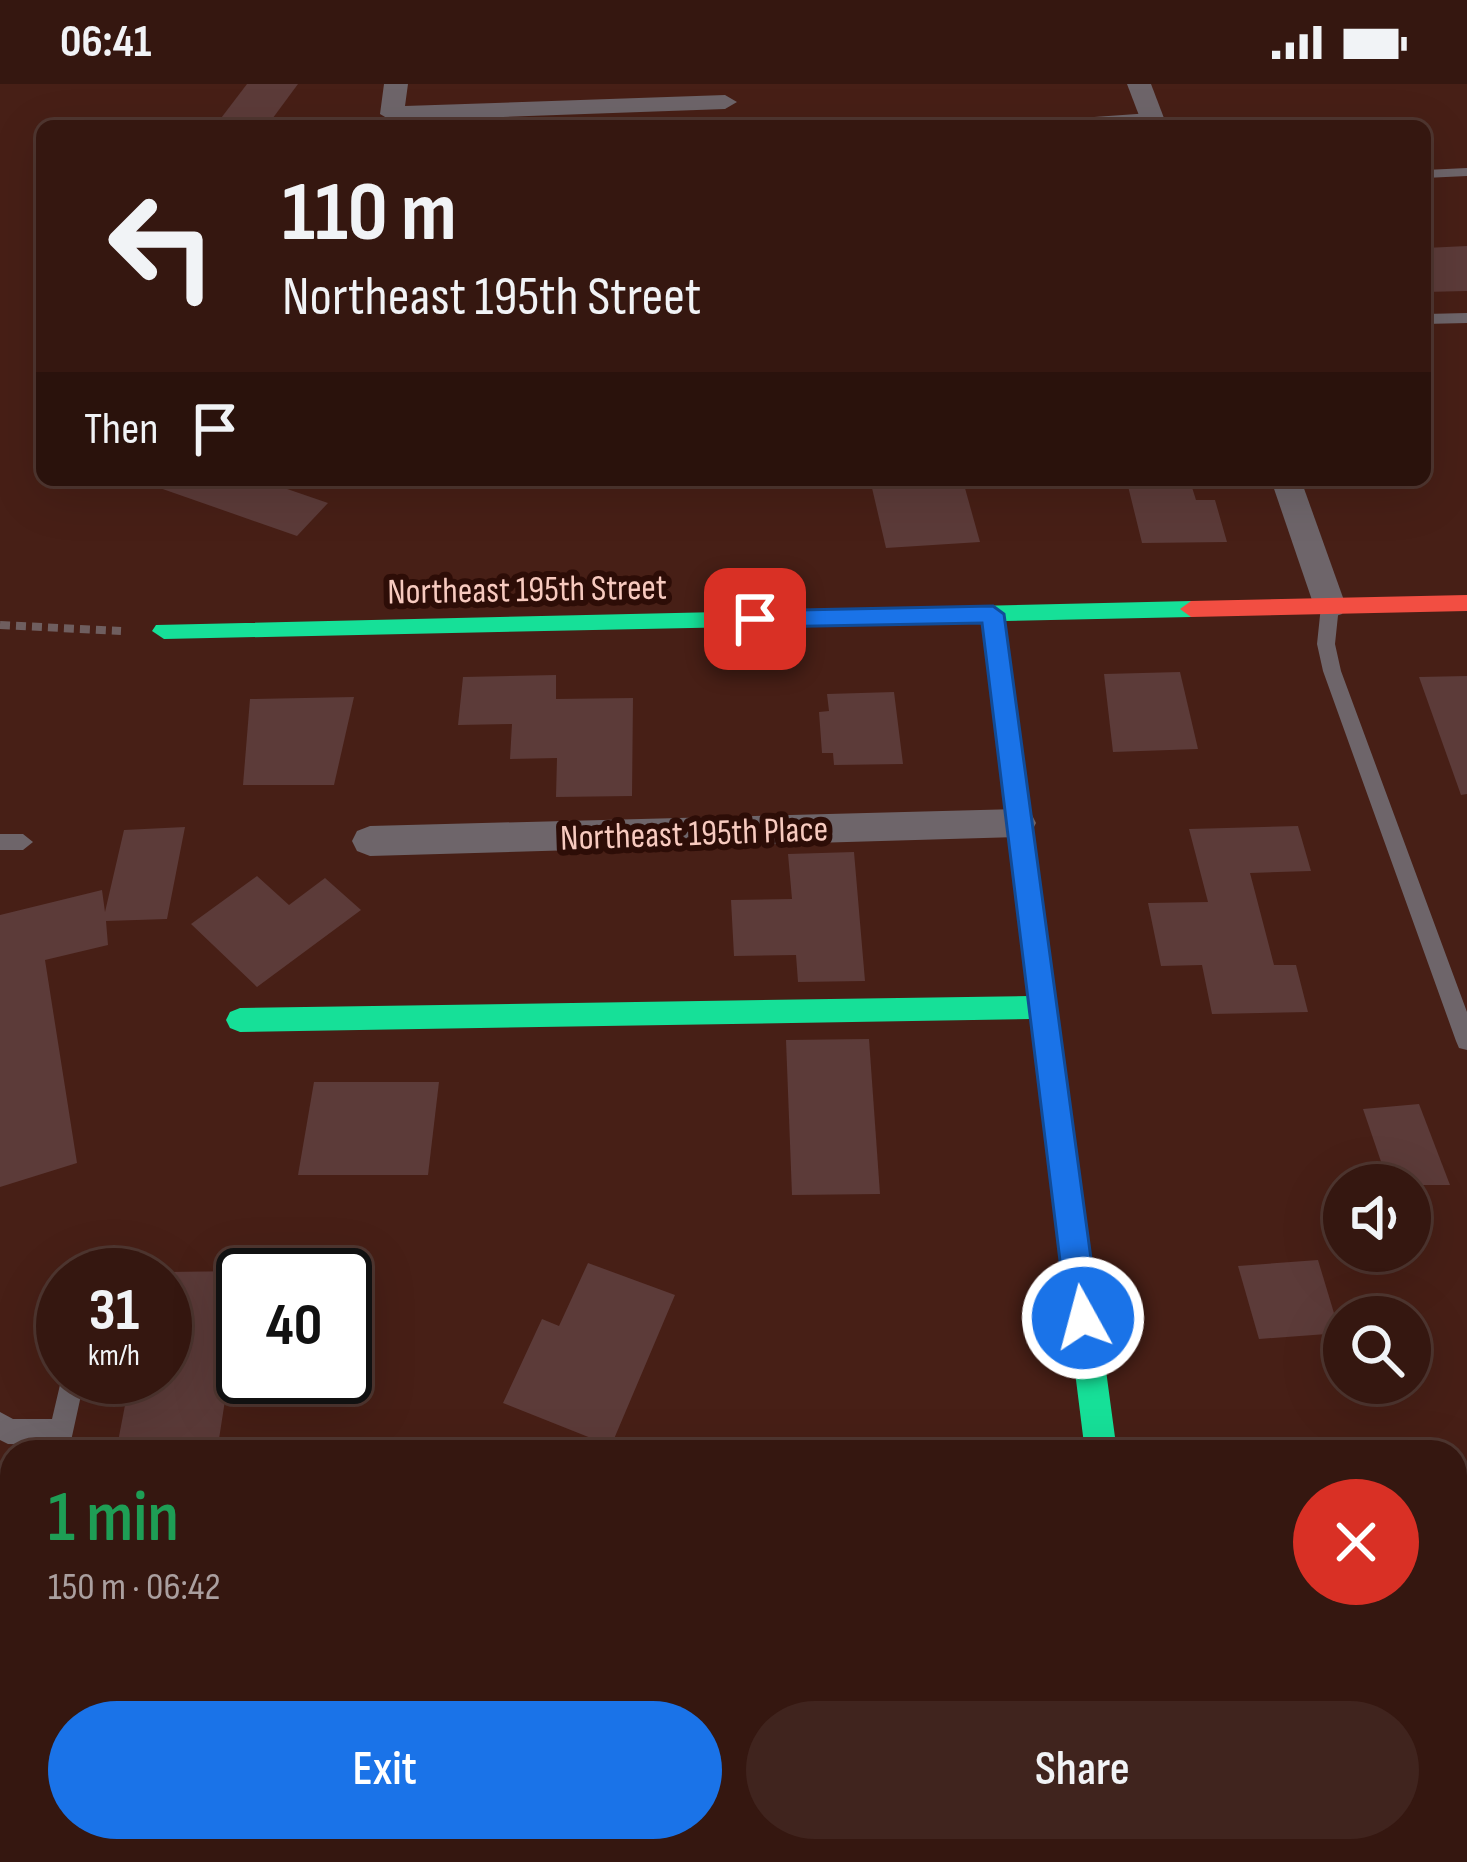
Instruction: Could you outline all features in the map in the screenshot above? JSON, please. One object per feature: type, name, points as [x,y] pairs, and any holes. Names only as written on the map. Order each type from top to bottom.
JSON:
[{"type":"street","points":[[397,84],[392,114],[725,102]]},
{"type":"street","points":[[1139,84],[1152,120]]},
{"type":"street","points":[[1288,486],[1330,606]]},
{"type":"street","name":"Northeast 195th Street","points":[[164,631],[1467,603]]},
{"type":"street","points":[[993,614],[1098,1440]]},
{"type":"street","name":"Northeast 195th Place","points":[[370,841],[1018,823]]},
{"type":"street","points":[[240,1020],[1042,1007]]},
{"type":"lane","points":[[1431,174],[1467,172]]},
{"type":"lane","points":[[1431,319],[1467,317]]},
{"type":"lane","points":[[1330,606],[1326,644],[1332,671],[1467,1041]]},
{"type":"lane","points":[[0,842],[23,842]]},
{"type":"lane","points":[[0,1424],[8,1431],[62,1432],[68,1404]]},
{"type":"path","points":[[0,625],[164,631]]},
{"type":"building","points":[[247,84],[298,84],[271,120],[220,120]]},
{"type":"building","points":[[1467,246],[1467,291],[1431,292],[1431,248]]},
{"type":"building","points":[[154,486],[278,486],[328,503],[297,536]]},
{"type":"building","points":[[964,486],[980,542],[886,548],[872,488]]},
{"type":"building","points":[[1128,486],[1192,486],[1196,500],[1215,500],[1227,542],[1142,543]]},
{"type":"building","points":[[1180,672],[1198,749],[1113,752],[1104,674]]},
{"type":"building","points":[[556,675],[556,699],[633,698],[632,796],[556,797],[557,758],[510,759],[512,724],[458,725],[463,677]]},
{"type":"building","points":[[1467,676],[1467,794],[1461,795],[1419,677]]},
{"type":"building","points":[[894,692],[903,764],[834,765],[833,753],[822,753],[819,712],[829,711],[827,694]]},
{"type":"building","points":[[354,697],[334,785],[243,785],[250,699]]},
{"type":"building","points":[[1298,826],[1311,871],[1250,873],[1274,965],[1296,965],[1308,1012],[1212,1014],[1202,965],[1161,966],[1148,903],[1208,902],[1189,829]]},
{"type":"building","points":[[185,827],[167,919],[106,921],[108,945],[45,960],[77,1163],[0,1187],[0,915],[102,890],[105,912],[124,830]]},
{"type":"building","points":[[854,852],[865,981],[798,982],[796,955],[734,956],[731,900],[792,899],[788,854]]},
{"type":"building","points":[[257,876],[289,905],[325,878],[361,910],[257,987],[191,924]]},
{"type":"building","points":[[869,1039],[880,1194],[792,1195],[786,1040]]},
{"type":"building","points":[[314,1082],[439,1082],[428,1175],[298,1175]]},
{"type":"building","points":[[1419,1104],[1450,1185],[1431,1185],[1431,1164],[1382,1164],[1363,1109]]},
{"type":"building","points":[[1318,1260],[1329,1296],[1323,1296],[1323,1334],[1259,1339],[1238,1266]]},
{"type":"building","points":[[588,1263],[675,1295],[614,1440],[596,1440],[503,1403],[542,1319],[559,1326]]},
{"type":"building","points":[[216,1271],[216,1404],[224,1404],[219,1440],[118,1440],[125,1404],[192,1404],[192,1272]]},
{"type":"traffic: fast","points":[[164,631],[1191,609]]},
{"type":"traffic: fast","points":[[993,614],[1099,1440]]},
{"type":"traffic: fast","points":[[240,1020],[1042,1007]]},
{"type":"traffic: jam","points":[[1191,609],[1467,603]]},
{"type":"route","points":[[755,619],[993,614],[1083,1318]]}]
